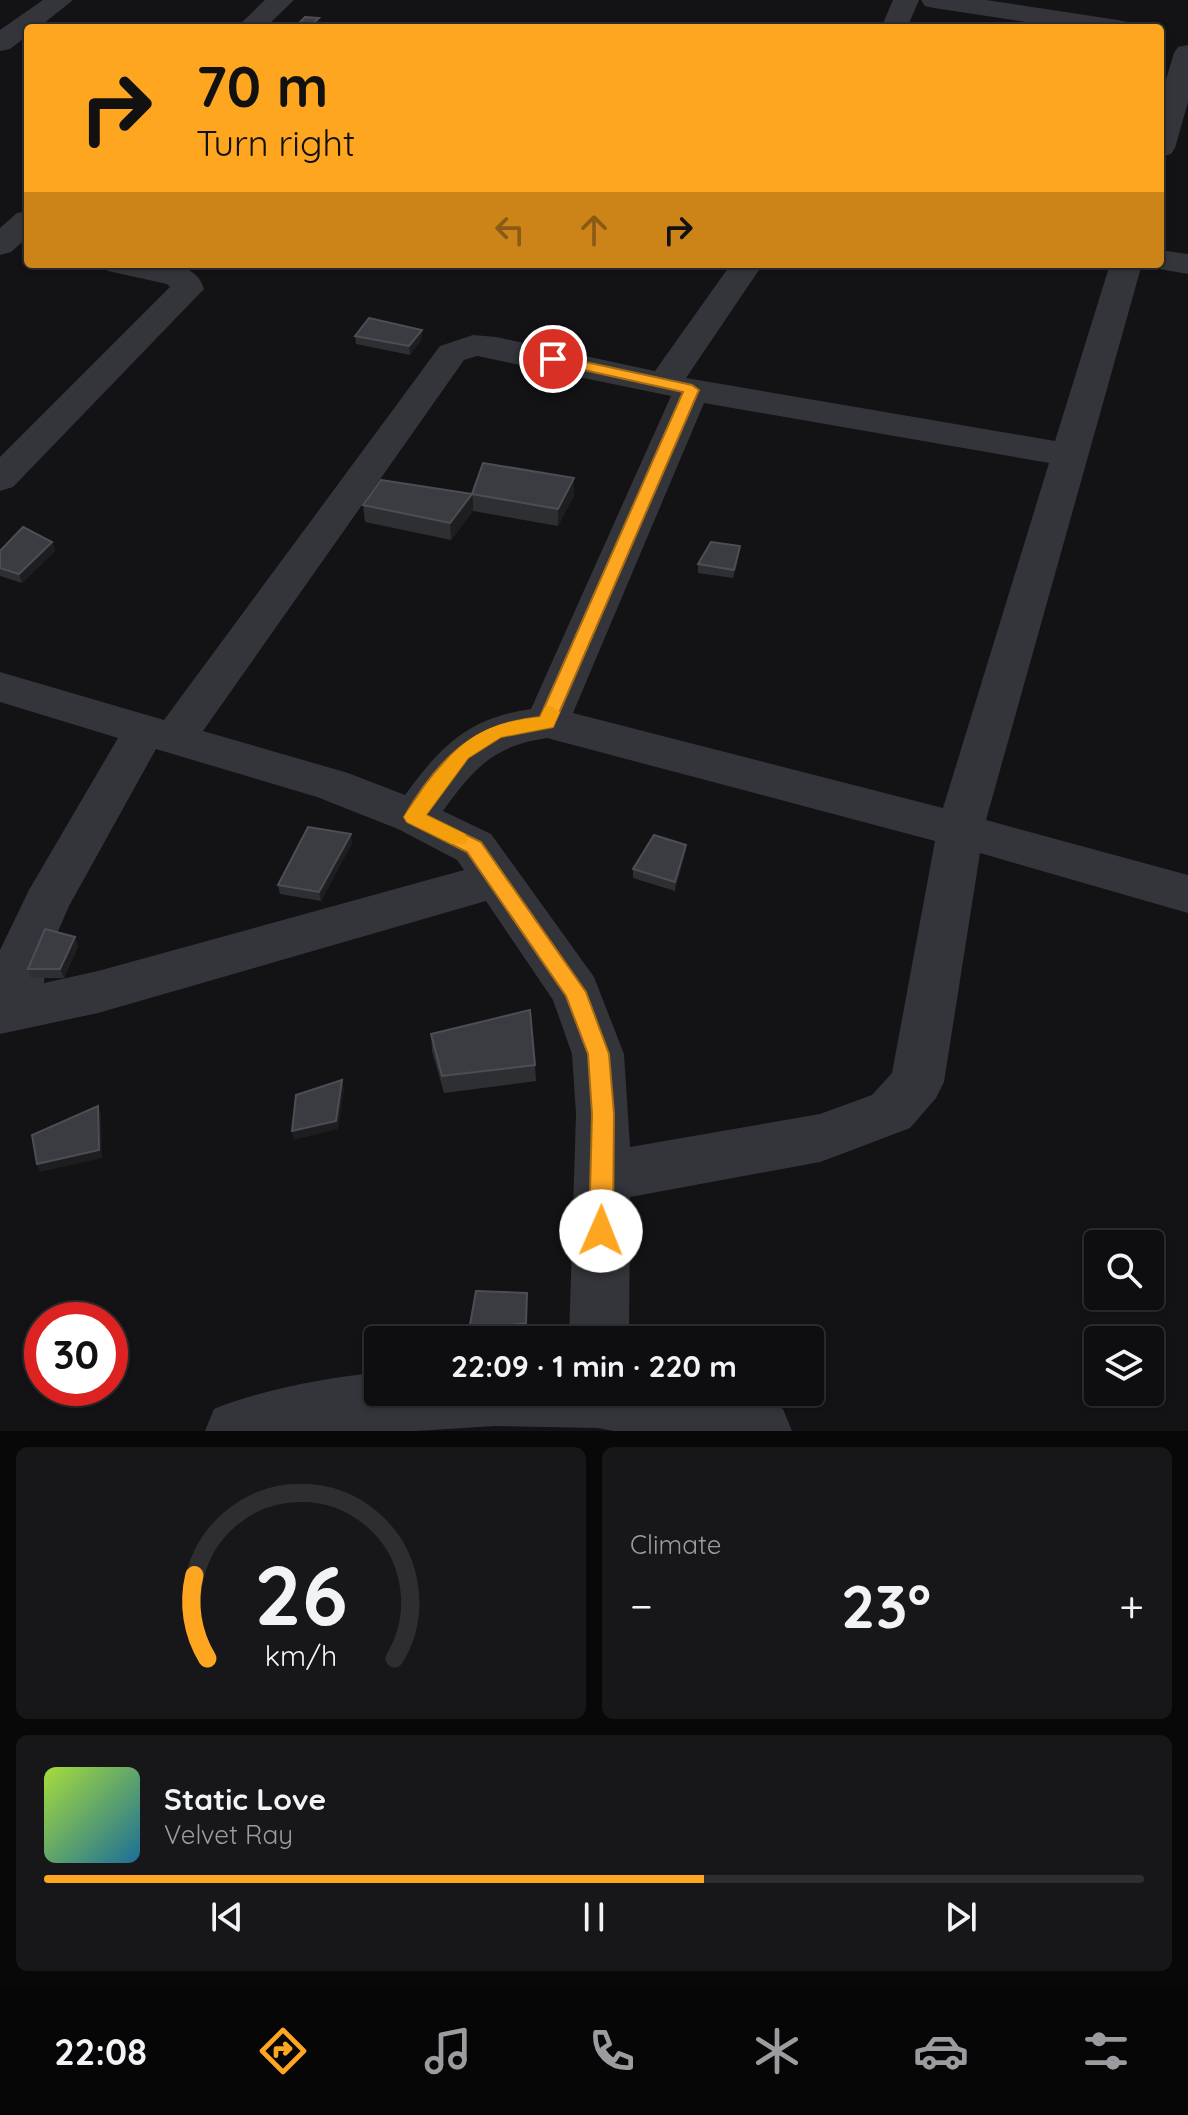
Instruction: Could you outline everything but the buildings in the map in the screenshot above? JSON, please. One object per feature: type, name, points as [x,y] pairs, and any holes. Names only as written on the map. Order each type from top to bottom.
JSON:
[{"type":"street","points":[[27,24],[60,0]]},
{"type":"street","points":[[254,24],[281,0]]},
{"type":"street","points":[[896,24],[906,0]]},
{"type":"street","points":[[934,0],[1092,24]]},
{"type":"street","points":[[0,43],[24,26]]},
{"type":"street","points":[[1164,130],[1183,43]]},
{"type":"street","points":[[1164,261],[1188,264]]},
{"type":"street","points":[[1,478],[187,289],[185,281],[178,276],[139,268]]},
{"type":"street","points":[[547,722],[679,386],[745,268]]},
{"type":"street","points":[[602,1177],[820,1138],[891,1112],[917,1082],[960,830],[1125,268]]},
{"type":"street","points":[[499,879],[98,992],[8,1011],[21,959],[46,903],[159,734],[452,353],[473,345],[496,347],[679,386],[1069,455]]},
{"type":"street","points":[[0,687],[332,785],[414,817],[474,847],[576,992],[598,1054],[603,1114],[599,1326]]},
{"type":"street","points":[[414,817],[461,753],[494,732],[518,725],[547,722],[960,830],[1188,894]]},
{"type":"street","points":[[236,1431],[353,1405],[495,1396],[624,1407],[761,1431]]},
{"type":"slow traffic","points":[[458,839],[414,817],[461,753],[494,732],[518,725],[547,722],[551,712]]},
{"type":"route","points":[[553,359],[692,390],[547,722],[518,725],[494,732],[461,753],[414,817],[474,847],[576,992],[598,1054],[603,1114],[601,1231]]}]
